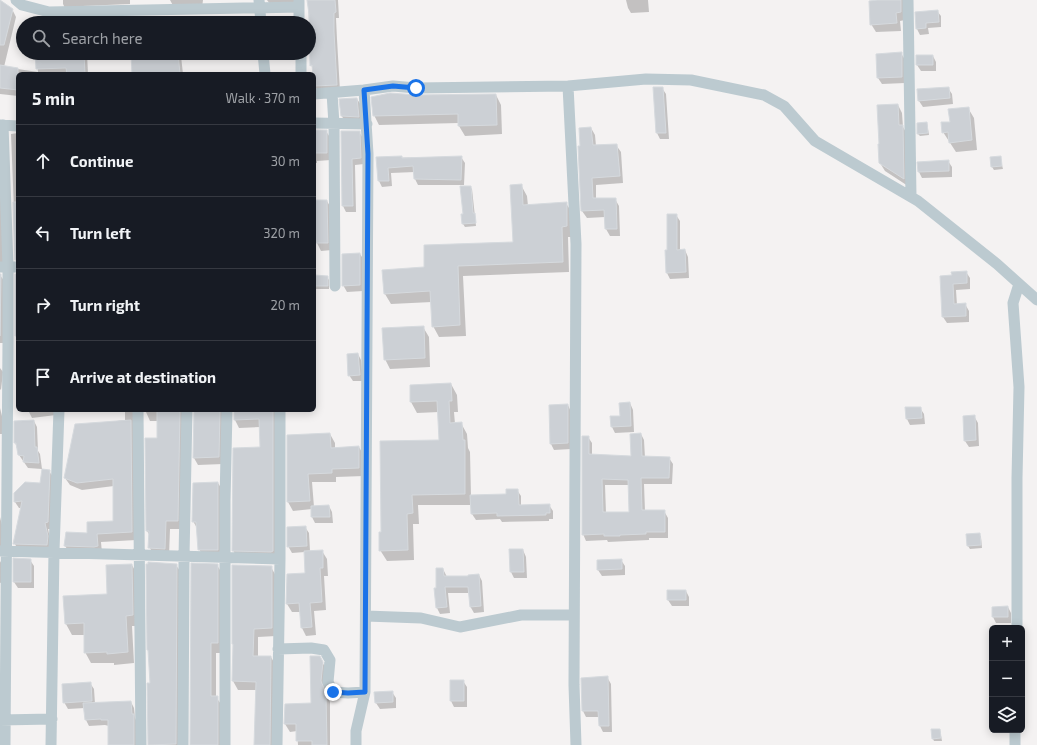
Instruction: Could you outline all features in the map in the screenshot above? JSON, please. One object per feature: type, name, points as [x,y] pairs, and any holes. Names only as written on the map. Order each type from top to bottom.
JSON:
[{"type":"street","points":[[16,0],[22,5],[49,12],[260,4],[299,4],[300,16]]},
{"type":"street","points":[[908,0],[911,196]]},
{"type":"street","points":[[260,4],[261,16]]},
{"type":"street","points":[[264,60],[265,72]]},
{"type":"street","points":[[301,60],[301,72]]},
{"type":"street","points":[[316,94],[393,86],[416,88],[568,86],[646,79],[691,80],[764,95],[784,106],[815,141],[911,196],[996,264],[1037,300]]},
{"type":"street","points":[[568,86],[576,244],[574,615],[576,745]]},
{"type":"street","points":[[356,745],[356,731],[365,692],[366,616],[368,218],[367,124],[364,90]]},
{"type":"street","points":[[332,93],[334,124],[335,286]]},
{"type":"street","points":[[316,123],[367,124]]},
{"type":"street","points":[[5,745],[2,720],[4,340],[9,267],[2,125],[16,126]]},
{"type":"street","points":[[1017,625],[1017,478],[1020,387],[1013,303],[1020,284]]},
{"type":"street","points":[[52,745],[54,551],[59,412]]},
{"type":"street","points":[[138,412],[141,745]]},
{"type":"street","points":[[183,745],[184,557],[187,412]]},
{"type":"street","points":[[225,745],[225,501],[227,412]]},
{"type":"street","points":[[277,745],[280,559],[280,412]]},
{"type":"street","points":[[3,551],[54,551],[184,557],[280,559]]},
{"type":"street","points":[[366,616],[421,618],[460,627],[521,615],[574,615]]},
{"type":"street","points":[[278,649],[311,648],[324,650],[330,660],[328,682],[333,692],[365,692]]},
{"type":"street","points":[[2,720],[52,719]]},
{"type":"street","points":[[1015,733],[1015,745]]},
{"type":"building","points":[[0,0],[13,9],[4,45],[0,45]]},
{"type":"building","points":[[307,0],[335,0],[336,12],[334,13],[334,32],[337,85],[316,86],[316,72],[313,72],[312,65],[310,66],[310,60],[316,60],[316,16],[309,16]]},
{"type":"building","points":[[901,0],[901,12],[896,13],[897,23],[870,25],[869,1]]},
{"type":"building","points":[[938,10],[939,22],[926,23],[926,28],[916,29],[915,12]]},
{"type":"building","points":[[902,52],[902,77],[877,78],[876,54]]},
{"type":"building","points":[[916,55],[933,55],[933,65],[916,65]]},
{"type":"building","points":[[35,60],[84,60],[85,72],[67,72],[66,68],[36,69]]},
{"type":"building","points":[[131,60],[179,60],[180,72],[132,72]]},
{"type":"building","points":[[0,65],[18,68],[18,72],[16,72],[16,90],[0,88]]},
{"type":"building","points":[[653,87],[663,87],[666,133],[656,133]]},
{"type":"building","points":[[949,87],[950,98],[918,101],[917,89]]},
{"type":"building","points":[[390,93],[416,95],[496,94],[497,125],[458,126],[458,114],[373,116],[371,97]]},
{"type":"building","points":[[357,98],[359,117],[341,116],[339,99]]},
{"type":"building","points":[[898,104],[899,125],[903,125],[904,179],[879,163],[877,105]]},
{"type":"building","points":[[969,107],[972,140],[949,143],[948,132],[942,133],[941,122],[950,122],[948,109]]},
{"type":"building","points":[[927,122],[928,133],[917,134],[917,123]]},
{"type":"building","points":[[591,127],[593,145],[617,144],[620,176],[592,178],[593,198],[616,198],[617,229],[605,229],[604,210],[581,211],[578,146],[580,146],[579,128]]},
{"type":"building","points":[[316,130],[327,130],[327,153],[316,153]]},
{"type":"building","points":[[341,131],[360,131],[361,158],[352,159],[353,206],[342,206]]},
{"type":"building","points":[[402,156],[402,158],[462,156],[461,180],[414,179],[413,166],[388,168],[389,181],[378,181],[376,157]]},
{"type":"building","points":[[1001,156],[1002,166],[991,167],[990,157]]},
{"type":"building","points":[[949,160],[949,171],[918,172],[917,162]]},
{"type":"building","points":[[522,184],[523,205],[567,202],[567,226],[562,227],[563,262],[458,266],[460,325],[432,327],[430,291],[384,294],[382,270],[424,267],[424,245],[513,242],[510,185]]},
{"type":"building","points":[[460,186],[471,186],[473,213],[475,213],[476,223],[462,224],[461,214],[463,214]]},
{"type":"building","points":[[316,200],[327,200],[328,243],[316,243]]},
{"type":"building","points":[[13,202],[16,202],[15,260]]},
{"type":"building","points":[[667,214],[677,214],[677,250],[685,249],[686,272],[666,273],[665,250],[667,250]]},
{"type":"building","points":[[360,253],[360,285],[342,286],[342,254]]},
{"type":"building","points":[[967,271],[967,283],[953,284],[954,304],[966,303],[966,316],[942,317],[940,276],[952,275],[951,272]]},
{"type":"building","points":[[0,274],[1,274],[0,336]]},
{"type":"building","points":[[15,274],[16,274],[16,336]]},
{"type":"building","points":[[316,275],[328,276],[328,286],[316,286]]},
{"type":"building","points":[[424,326],[425,358],[384,360],[382,328]]},
{"type":"building","points":[[358,353],[360,375],[348,376],[347,354]]},
{"type":"building","points":[[451,383],[452,401],[449,401],[450,423],[462,422],[463,440],[465,440],[465,494],[412,495],[413,513],[407,514],[408,550],[379,551],[379,532],[381,532],[380,441],[439,440],[437,401],[410,402],[410,385]]},
{"type":"building","points":[[630,402],[631,426],[611,427],[610,416],[620,416],[619,403]]},
{"type":"building","points":[[568,404],[568,443],[550,444],[549,405]]},
{"type":"building","points":[[905,407],[921,407],[922,418],[906,419]]},
{"type":"building","points":[[157,412],[180,412],[178,521],[166,521],[165,549],[148,548],[149,531],[146,531],[145,438],[157,438]]},
{"type":"building","points":[[194,412],[220,412],[219,457],[193,458]]},
{"type":"building","points":[[234,412],[273,412],[273,551],[271,552],[232,551],[233,448],[260,447],[259,419],[234,420]]},
{"type":"building","points":[[975,415],[976,440],[964,441],[963,416]]},
{"type":"building","points":[[34,420],[35,447],[37,447],[39,463],[23,462],[24,456],[18,455],[16,443],[14,443],[14,421]]},
{"type":"building","points":[[131,420],[132,532],[97,534],[98,546],[94,547],[64,546],[66,532],[87,533],[87,522],[113,521],[113,479],[77,483],[64,478],[75,424]]},
{"type":"building","points":[[330,433],[331,448],[359,446],[359,468],[332,469],[332,473],[308,474],[310,501],[287,502],[287,435]]},
{"type":"building","points":[[641,433],[642,456],[670,457],[669,478],[641,478],[642,510],[665,510],[665,532],[646,532],[646,534],[620,536],[604,536],[604,534],[582,535],[582,436],[589,436],[589,454],[631,456],[630,434]],"holes":[[[602,479],[628,480],[629,512],[603,512]]]},
{"type":"building","points":[[42,469],[50,470],[48,522],[45,523],[48,536],[47,545],[13,544],[22,501],[14,502],[14,493],[25,482],[40,483]]},
{"type":"building","points":[[218,482],[218,550],[198,550],[196,522],[192,522],[193,483]]},
{"type":"building","points":[[506,489],[518,489],[519,505],[550,504],[550,513],[546,513],[546,515],[497,516],[497,513],[471,514],[470,495],[506,494]]},
{"type":"building","points":[[329,505],[330,517],[311,517],[311,506]]},
{"type":"building","points":[[306,526],[307,546],[287,547],[287,527]]},
{"type":"building","points":[[980,533],[981,545],[967,546],[966,534]]},
{"type":"building","points":[[509,549],[523,549],[524,572],[510,572]]},
{"type":"building","points":[[323,550],[323,568],[320,568],[322,602],[310,603],[312,627],[301,628],[299,603],[286,604],[287,574],[305,573],[304,551]]},
{"type":"building","points":[[13,558],[31,559],[31,582],[13,582]]},
{"type":"building","points":[[622,559],[622,569],[597,570],[597,560]]},
{"type":"building","points":[[148,562],[177,564],[176,744],[148,745],[147,683],[150,683],[147,650],[146,564],[148,564]]},
{"type":"building","points":[[191,563],[218,564],[218,643],[211,643],[211,696],[218,696],[218,745],[190,745]]},
{"type":"building","points":[[132,564],[133,615],[126,616],[128,652],[107,654],[107,652],[84,653],[84,623],[65,624],[63,596],[107,594],[106,565]]},
{"type":"building","points":[[232,565],[272,566],[272,628],[254,629],[253,656],[271,656],[270,745],[254,745],[256,682],[232,681]]},
{"type":"building","points":[[436,568],[443,568],[444,576],[468,576],[479,574],[481,606],[470,607],[468,587],[445,587],[447,607],[436,608],[434,588],[436,588]]},
{"type":"building","points":[[667,590],[686,590],[686,600],[667,600]]},
{"type":"building","points":[[1008,606],[1008,617],[992,617],[992,607]]},
{"type":"building","points":[[310,656],[320,656],[323,662],[321,681],[326,693],[327,745],[312,745],[312,741],[296,741],[296,724],[284,724],[285,704],[311,703]]},
{"type":"building","points":[[608,676],[609,726],[599,726],[598,711],[582,711],[581,678]]},
{"type":"building","points":[[450,680],[464,680],[464,701],[450,701]]},
{"type":"building","points":[[91,682],[92,701],[63,703],[62,684]]},
{"type":"building","points":[[393,691],[393,702],[375,703],[374,692]]},
{"type":"building","points":[[131,701],[132,714],[134,714],[134,745],[108,745],[108,720],[85,720],[83,703]]},
{"type":"building","points":[[931,729],[940,729],[941,738],[932,739]]},
{"type":"route","points":[[333,692],[365,692],[368,154],[364,90],[393,86],[416,88]]}]
